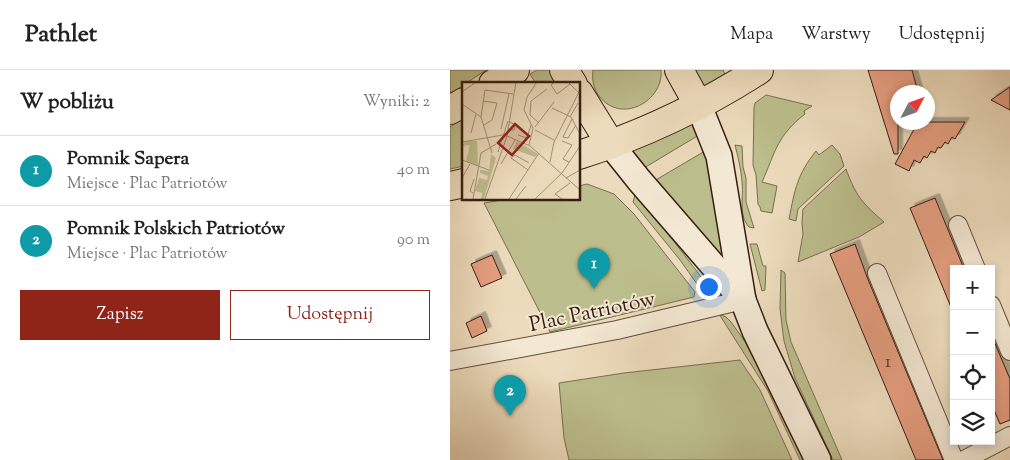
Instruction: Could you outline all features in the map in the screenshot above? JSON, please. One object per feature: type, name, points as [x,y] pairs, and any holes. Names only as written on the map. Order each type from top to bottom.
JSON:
[{"type":"main road","points":[[495,82],[515,70]]},
{"type":"main road","points":[[564,70],[572,82]]},
{"type":"main road","points":[[679,70],[699,106]]},
{"type":"main road","points":[[580,155],[611,145],[699,106],[759,70]]},
{"type":"main road","points":[[580,95],[611,145]]},
{"type":"main road","points":[[450,110],[462,103]]},
{"type":"street","points":[[699,106],[719,156],[742,300],[755,331],[818,460]]},
{"type":"street","points":[[611,145],[742,300]]},
{"type":"street","points":[[958,225],[974,265]]},
{"type":"street","points":[[877,274],[954,460]]},
{"type":"street","name":"Plac Patriotów","points":[[450,361],[617,330],[742,300]]},
{"type":"street","points":[[993,310],[1010,351]]},
{"type":"street","points":[[964,460],[1010,436]]},
{"type":"green space","points":[[450,70],[486,70],[468,82],[462,82],[462,86],[450,94]]},
{"type":"green space","points":[[537,70],[550,70],[558,82],[535,82],[530,74]]},
{"type":"green space","points":[[593,70],[661,70],[660,81],[656,91],[649,99],[639,106],[629,109],[618,109],[608,104],[595,90]]},
{"type":"green space","points":[[694,70],[723,70],[726,77],[704,88]]},
{"type":"green space","points":[[766,95],[812,106],[804,111],[805,114],[782,137],[762,182],[777,186],[772,213],[761,211],[758,204],[756,175],[753,165],[754,108],[755,103]]},
{"type":"green space","points":[[462,119],[462,166],[450,169],[450,127]]},
{"type":"green space","points":[[693,121],[699,135],[644,168],[631,151]]},
{"type":"green space","points":[[735,145],[742,146],[743,167],[746,178],[746,202],[754,228],[749,227],[744,217],[742,176]]},
{"type":"green space","points":[[832,145],[840,154],[844,166],[798,209],[796,221],[789,219],[795,191],[805,168],[816,151],[819,155]]},
{"type":"green space","points":[[705,151],[736,275],[654,181]]},
{"type":"green space","points":[[846,169],[860,198],[884,222],[859,237],[798,262],[803,234],[803,209]]},
{"type":"green space","points":[[587,184],[614,194],[634,214],[695,292],[694,297],[550,332],[484,203],[502,200],[580,200],[580,186]]},
{"type":"green space","points":[[635,195],[666,231],[705,282],[708,290],[707,298],[680,260],[633,202]]},
{"type":"green space","points":[[750,244],[757,244],[763,266],[766,266],[765,290],[762,291]]},
{"type":"green space","points":[[781,270],[785,273],[786,320],[791,342],[842,460],[833,460],[795,378],[784,341],[780,309]]},
{"type":"green space","points":[[719,314],[731,322],[746,343],[780,408],[804,460],[800,460],[768,391]]},
{"type":"green space","points":[[740,360],[760,390],[792,460],[569,460],[564,438],[559,383],[624,373]]},
{"type":"building","points":[[868,70],[912,70],[916,85],[890,85],[890,130],[898,130],[898,154],[894,154]]},
{"type":"building","points":[[1010,87],[1010,110],[991,100]]},
{"type":"building","points":[[935,122],[965,122],[955,139],[952,137],[948,144],[945,142],[941,148],[938,147],[935,153],[931,151],[927,158],[924,156],[920,163],[914,160],[909,171],[895,164],[914,130],[935,130]]},
{"type":"building","points":[[935,198],[962,265],[950,265],[950,305],[910,208]]},
{"type":"building","points":[[855,244],[943,460],[916,460],[830,254]]},
{"type":"building","points":[[492,255],[502,278],[481,287],[471,264]]},
{"type":"building","points":[[481,316],[487,331],[472,338],[466,323]]},
{"type":"building","points":[[995,343],[1010,379],[1010,420],[1000,424],[995,412]]},
{"type":"place","name":"Pomnik Sapera","points":[[594,289]]},
{"type":"place","name":"Pomnik Polskich Patriotów","points":[[510,416]]}]
